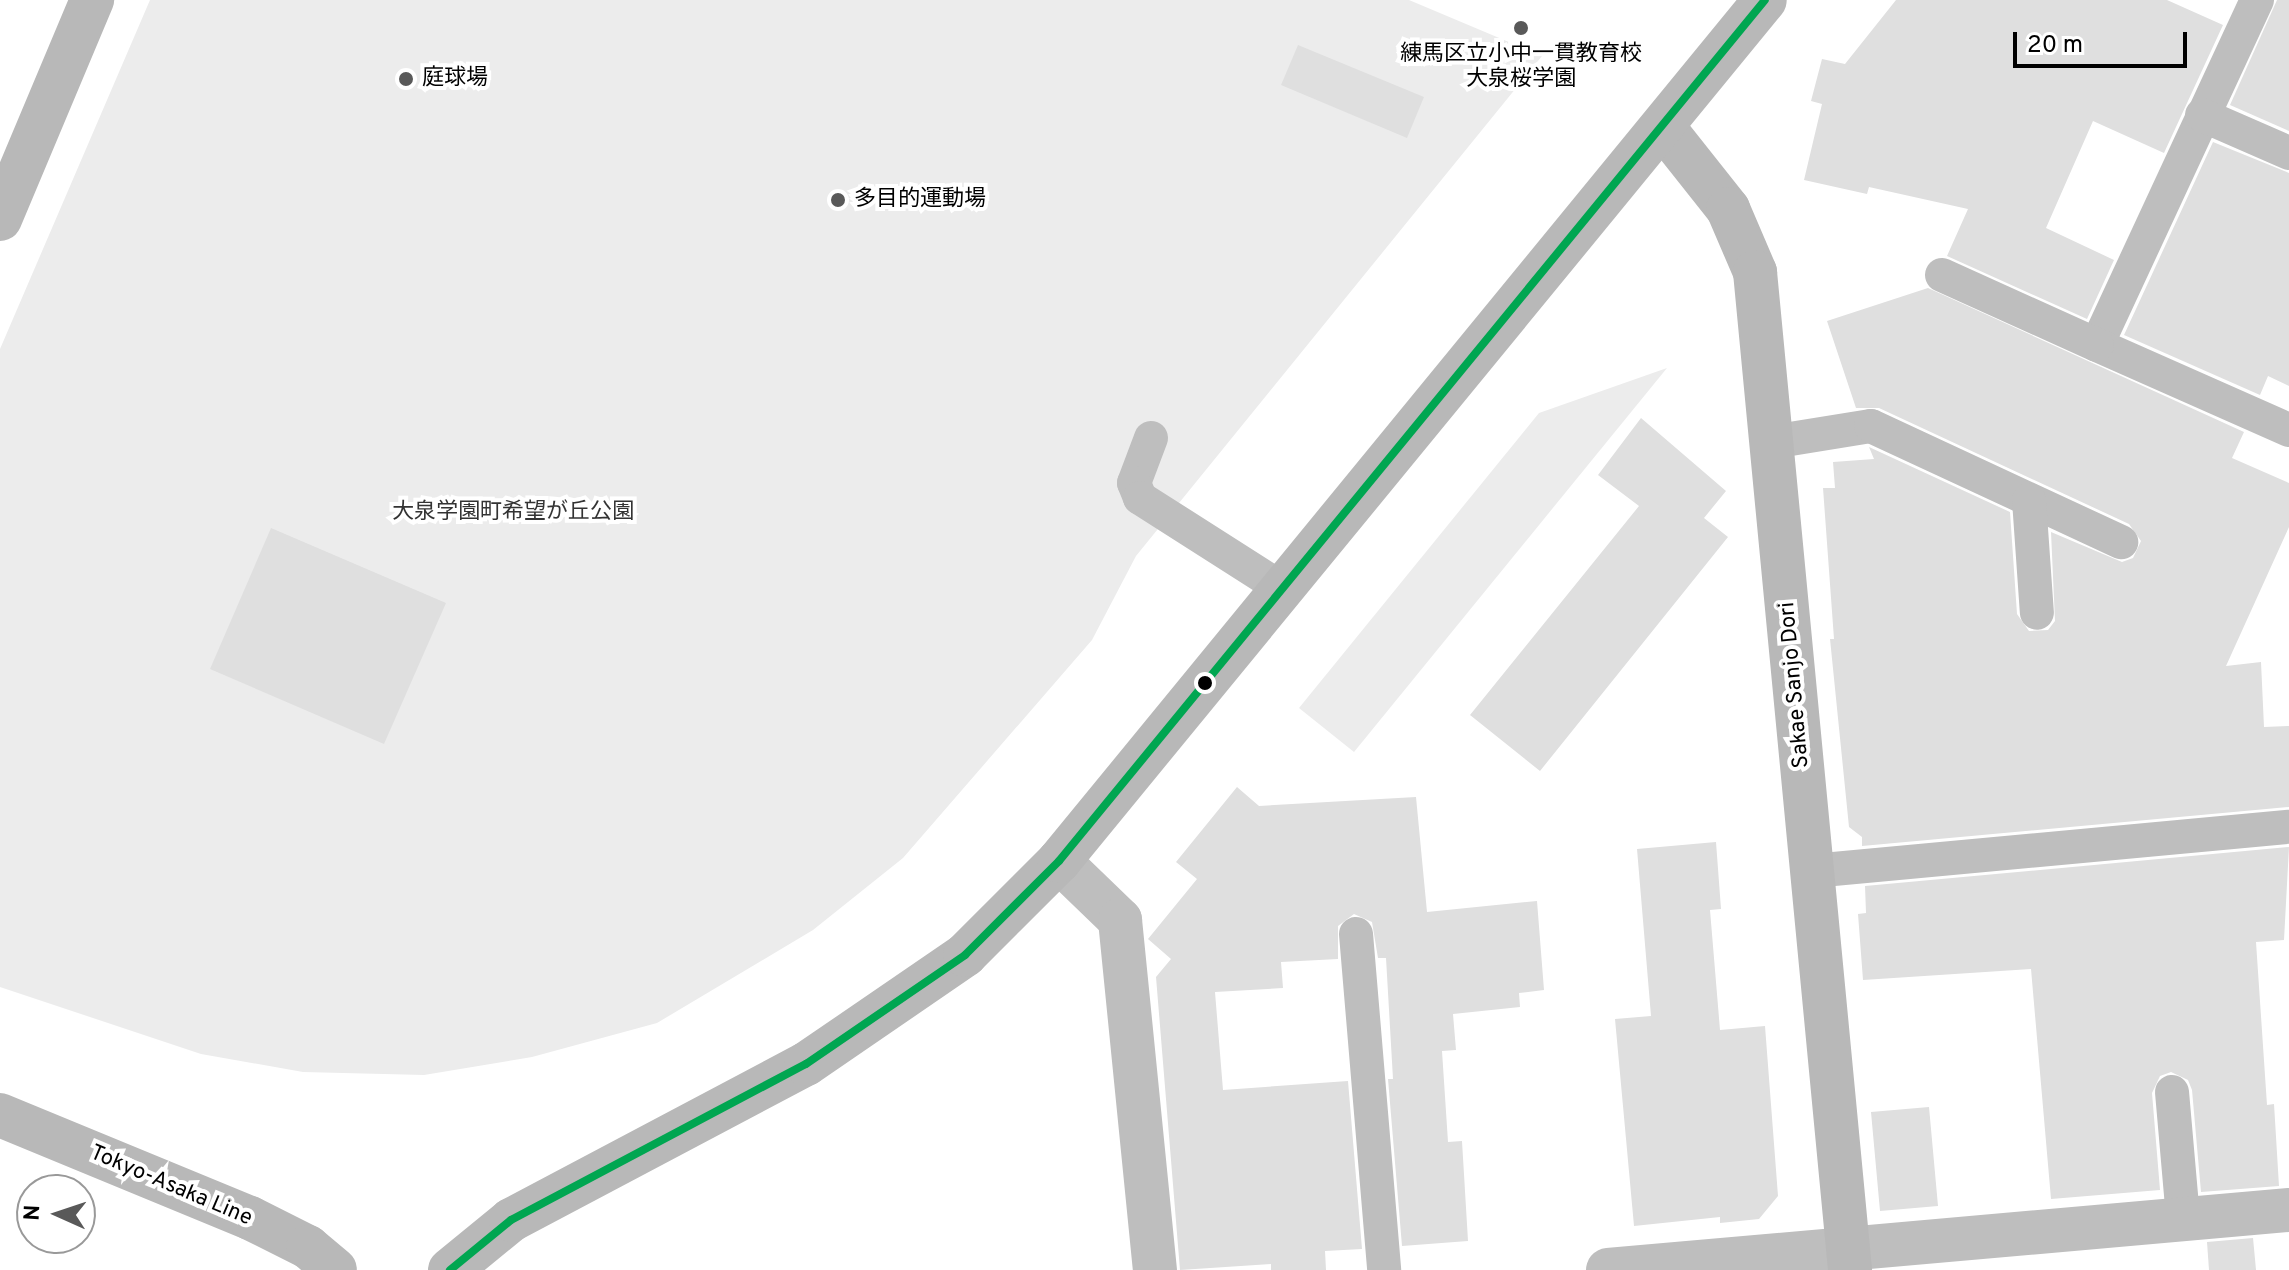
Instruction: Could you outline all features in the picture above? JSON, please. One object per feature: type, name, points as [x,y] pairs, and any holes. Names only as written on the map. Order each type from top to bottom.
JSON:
[{"type":"main road","points":[[0,219],[92,0]]},
{"type":"main road","points":[[450,1270],[511,1220],[806,1064],[965,955],[1059,861],[1765,0]]},
{"type":"main road","name":"Sakae Sanjo Dori","points":[[1663,127],[1728,209],[1750,251],[1772,442],[1849,1259]]},
{"type":"main road","name":"Tokyo-Asaka Line","points":[[0,1115],[250,1218],[308,1247],[335,1270]]},
{"type":"street","points":[[1059,861],[1120,920],[1155,1270]]},
{"type":"street","points":[[1608,1270],[1849,1259],[2183,1219],[2289,1210]]},
{"type":"lane","points":[[2097,345],[2257,0]]},
{"type":"lane","points":[[2202,115],[2289,153]]},
{"type":"lane","points":[[1942,275],[2289,430]]},
{"type":"lane","points":[[1772,442],[1871,426],[2121,542]]},
{"type":"lane","points":[[1151,438],[1134,483],[1140,498],[1283,589]]},
{"type":"lane","points":[[2029,500],[2037,613]]},
{"type":"lane","points":[[1812,871],[2289,827]]},
{"type":"lane","points":[[1356,934],[1384,1270]]},
{"type":"lane","points":[[2172,1092],[2183,1219]]},
{"type":"green space","name":"大泉学園町希望が丘公園","points":[[150,0],[1409,0],[1542,56],[1136,556],[1092,640],[903,858],[813,930],[657,1023],[532,1057],[424,1075],[303,1072],[201,1054],[0,987],[0,349]]},
{"type":"green space","points":[[1667,368],[1354,752],[1299,708],[1539,413]]},
{"type":"building","points":[[1896,0],[2167,0],[2223,25],[2164,153],[2093,121],[2046,228],[2114,260],[2087,319],[1947,256],[1968,209],[1869,187],[1867,194],[1804,180],[1822,104],[1811,101],[1822,59],[1845,64]]},
{"type":"building","points":[[2277,0],[2289,0],[2289,131],[2230,105]]},
{"type":"building","points":[[1298,45],[1424,97],[1407,138],[1281,85]]},
{"type":"building","points":[[2213,142],[2289,173],[2289,386],[2268,376],[2260,395],[2124,335]]},
{"type":"building","points":[[1928,288],[2244,432],[2232,458],[2289,483],[2289,527],[2226,666],[2261,662],[2264,727],[2289,726],[2289,807],[1862,846],[1862,837],[1849,827],[1830,639],[1834,639],[1823,488],[1835,488],[1833,462],[1874,459],[1869,447],[2010,512],[2017,614],[2029,631],[2048,630],[2055,621],[2051,532],[2122,562],[2133,558],[2141,541],[2129,524],[1879,408],[1856,408],[1827,321]]},
{"type":"building","points":[[1641,418],[1726,491],[1704,518],[1728,537],[1540,771],[1470,715],[1639,506],[1598,475]]},
{"type":"building","points":[[271,528],[446,603],[384,744],[210,669]]},
{"type":"building","points":[[1237,787],[1259,806],[1416,797],[1427,912],[1537,901],[1544,990],[1519,993],[1520,1007],[1453,1014],[1456,1050],[1442,1051],[1448,1142],[1462,1141],[1468,1241],[1402,1246],[1388,1079],[1393,1079],[1386,958],[1378,958],[1372,922],[1354,914],[1338,926],[1338,959],[1281,962],[1283,988],[1215,992],[1223,1090],[1348,1081],[1362,1249],[1325,1251],[1326,1270],[1271,1270],[1271,1264],[1180,1270],[1156,977],[1171,959],[1148,939],[1197,879],[1176,862]]},
{"type":"building","points":[[1716,842],[1721,909],[1710,910],[1720,1030],[1765,1026],[1778,1196],[1759,1219],[1720,1223],[1720,1217],[1634,1226],[1615,1019],[1651,1016],[1637,849]]},
{"type":"building","points":[[2289,847],[2284,940],[2256,942],[2267,1105],[2274,1104],[2279,1186],[2201,1192],[2192,1090],[2188,1080],[2171,1072],[2160,1076],[2152,1093],[2160,1190],[2051,1199],[2031,969],[1863,980],[1858,914],[1866,913],[1865,886]]},
{"type":"building","points":[[1929,1107],[1938,1206],[1880,1211],[1871,1112]]},
{"type":"building","points":[[2253,1238],[2256,1270],[2209,1270],[2207,1242]]},
{"type":"transit line","points":[[450,1270],[511,1220],[806,1064],[965,955],[1059,861],[1765,0]]},
{"type":"place","name":"練馬区立小中一貫教育校 大泉桜学園","points":[[1521,28]]},
{"type":"place","name":"庭球場","points":[[406,79]]},
{"type":"place","name":"多目的運動場","points":[[838,200]]}]
